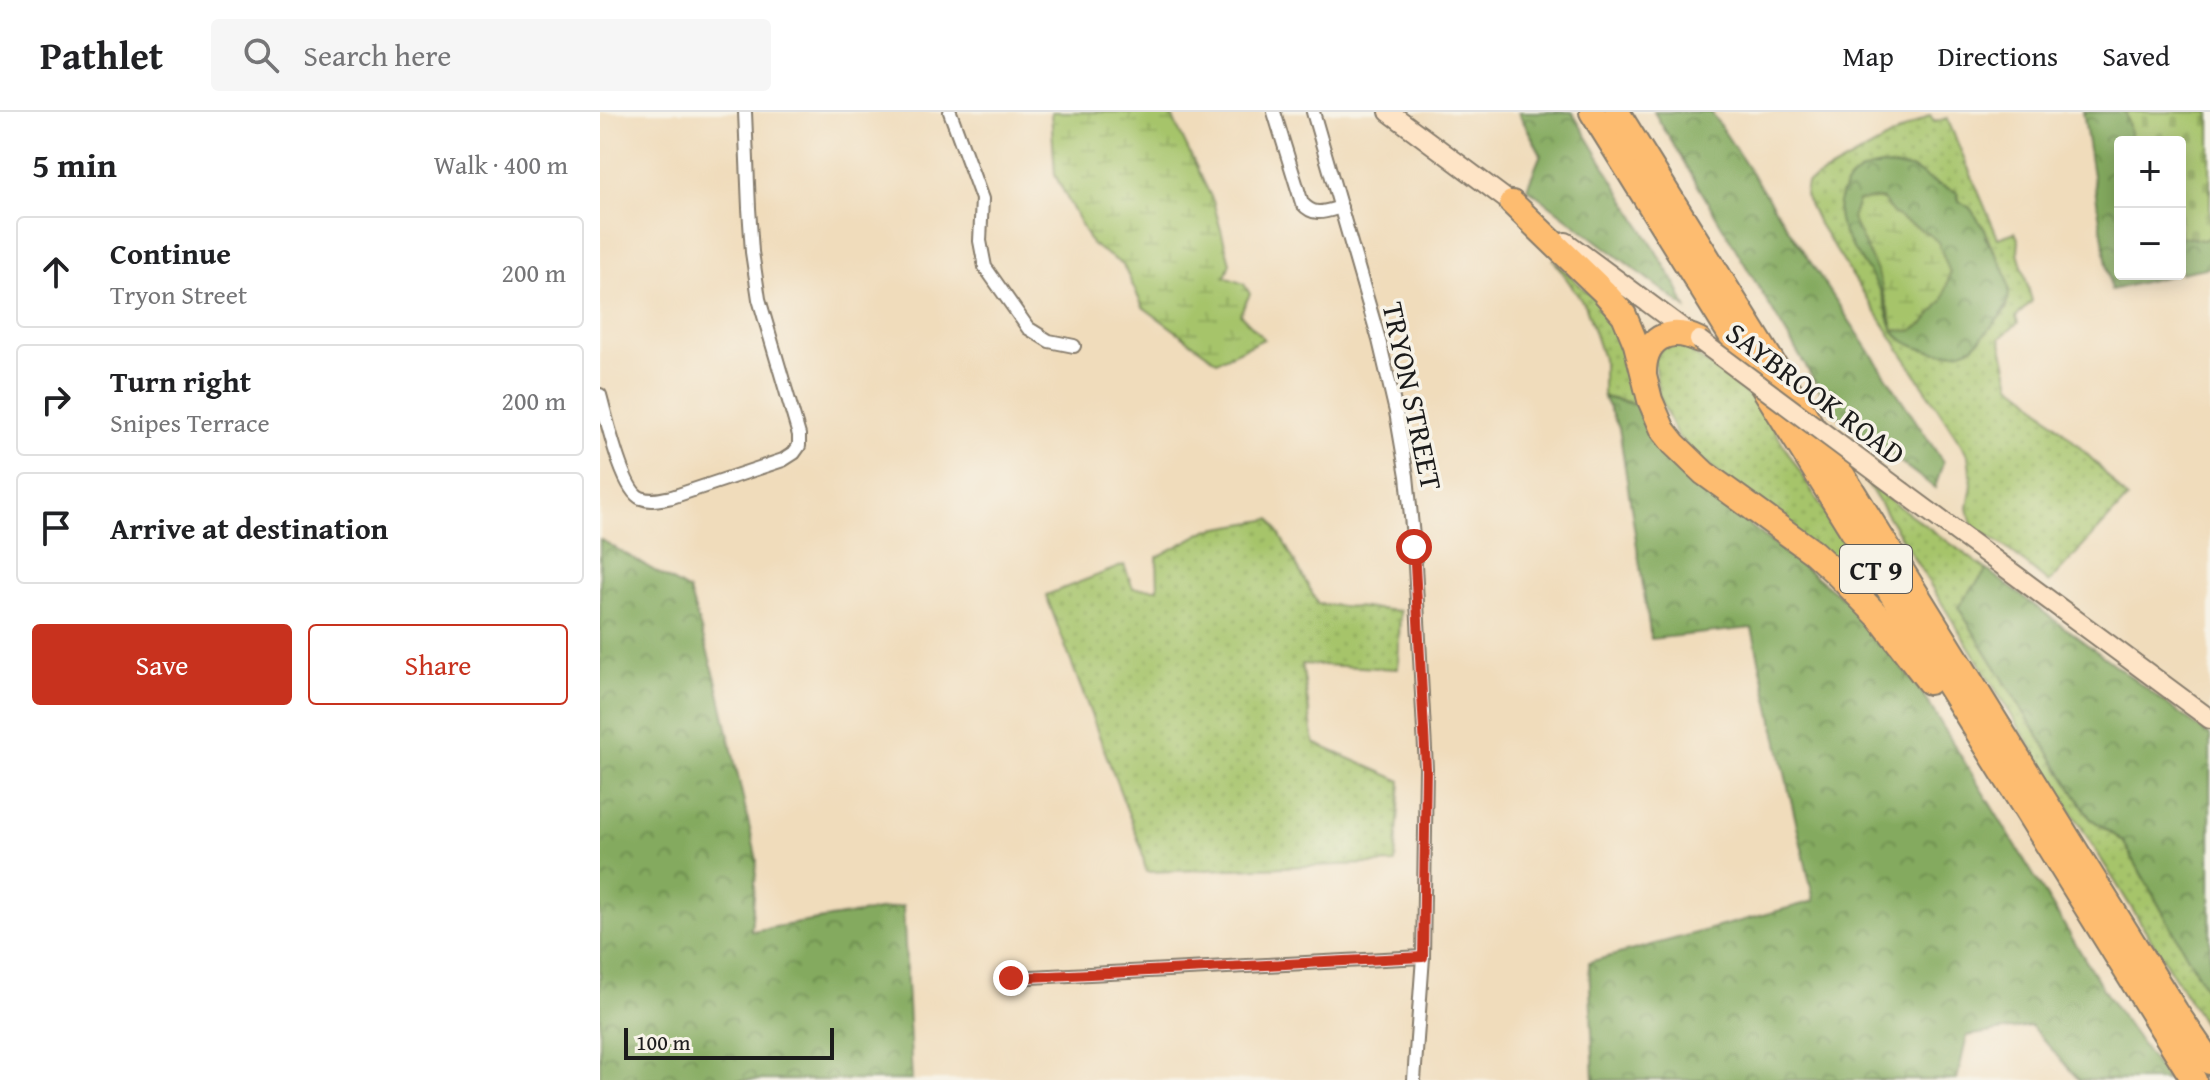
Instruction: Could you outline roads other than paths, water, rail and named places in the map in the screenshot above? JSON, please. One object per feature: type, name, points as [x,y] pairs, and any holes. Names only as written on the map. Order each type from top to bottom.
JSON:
[{"type":"highway","name":"CT 9","points":[[1592,112],[2194,1080]]},
{"type":"highway","name":"CT 9","points":[[1617,112],[2210,1062]]},
{"type":"highway","points":[[1512,203],[1624,315],[1636,344],[1650,400],[1663,430],[1688,460],[1813,552],[1878,616],[1932,686],[2094,921]]},
{"type":"highway","points":[[1645,383],[1645,360],[1652,344],[1671,334],[1699,340]]},
{"type":"main road","name":"SAYBROOK ROAD","points":[[1389,112],[2210,719]]},
{"type":"street","points":[[600,395],[623,473],[628,486],[638,497],[656,500],[672,497],[783,460],[799,446],[799,435],[759,299],[750,223],[745,112]]},
{"type":"street","points":[[950,112],[982,199],[981,248],[985,267],[1028,328],[1049,341],[1074,346]]},
{"type":"street","points":[[1274,112],[1302,203],[1315,214],[1341,207]]},
{"type":"street","name":"TRYON STREET","points":[[1313,112],[1379,340],[1407,476],[1426,768],[1423,957],[1414,1080]]},
{"type":"street","points":[[1011,978],[1423,957]]}]
